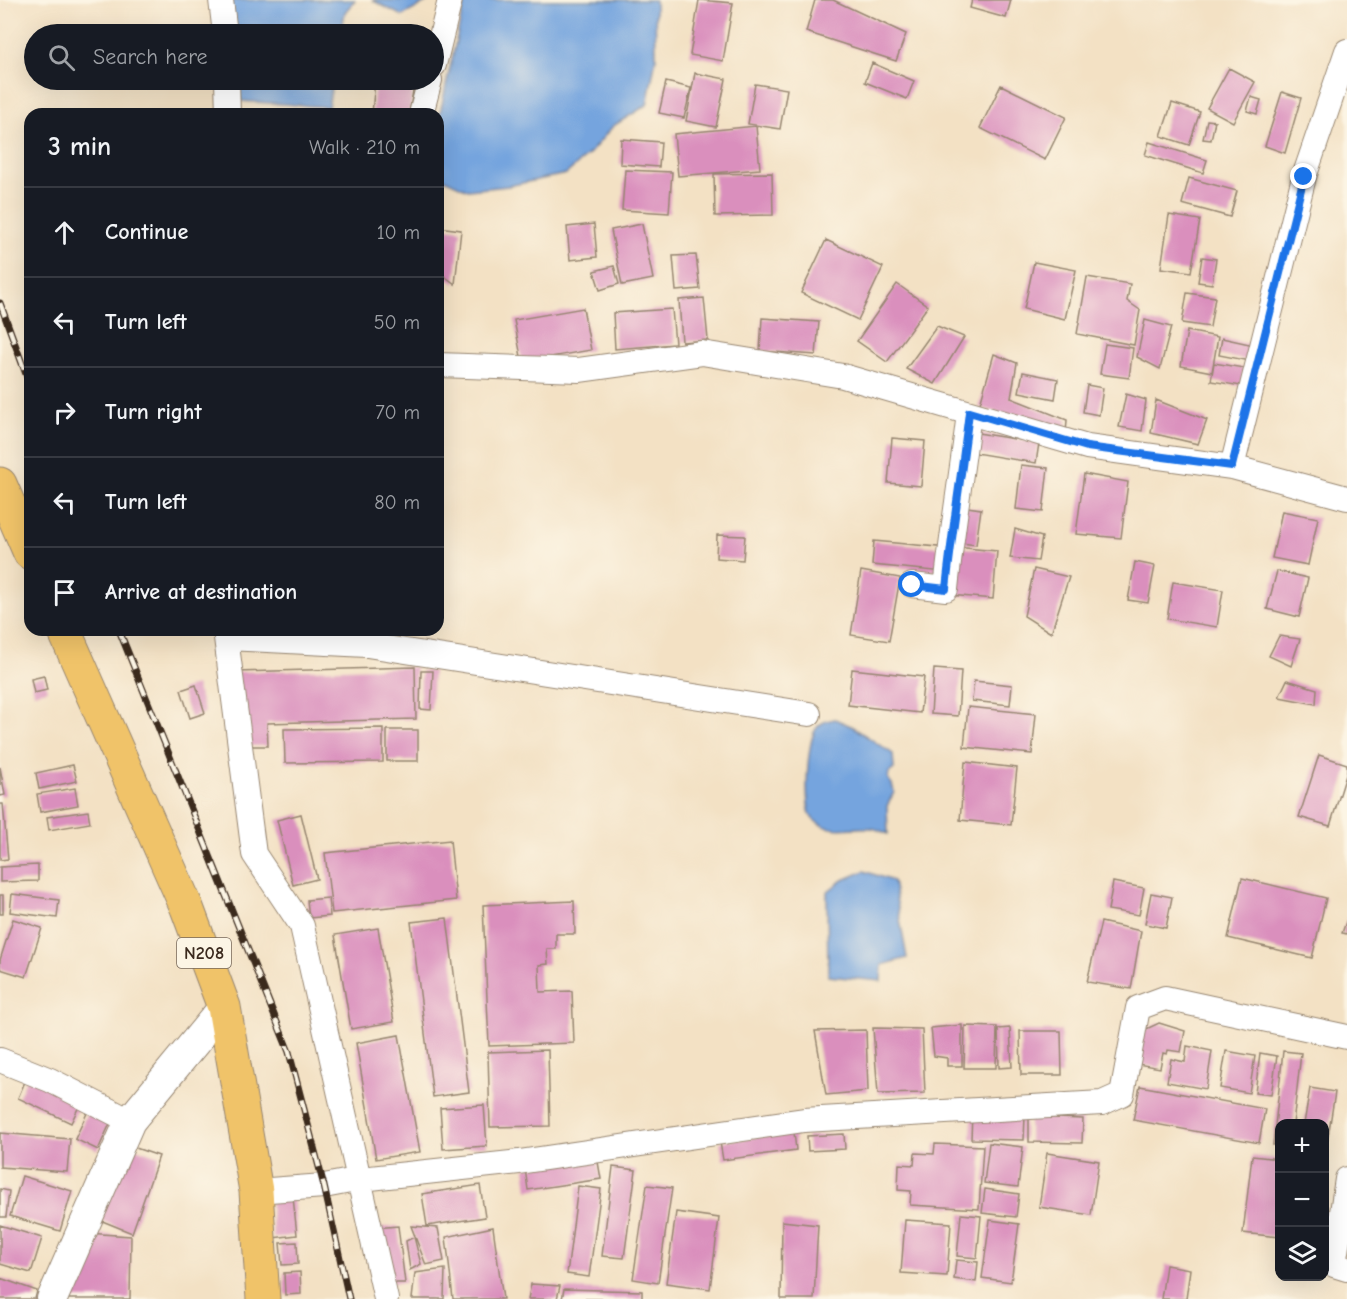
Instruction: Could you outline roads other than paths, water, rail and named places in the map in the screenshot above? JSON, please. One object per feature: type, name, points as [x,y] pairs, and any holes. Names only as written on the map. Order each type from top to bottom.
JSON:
[{"type":"highway","points":[[0,484],[24,539]]},
{"type":"highway","name":"N208","points":[[67,636],[187,908],[224,1007],[256,1191],[262,1299]]},
{"type":"street","points":[[221,0],[224,24]]},
{"type":"street","points":[[1232,466],[1304,177],[1347,51]]},
{"type":"street","points":[[227,90],[228,108]]},
{"type":"street","points":[[423,108],[427,90]]},
{"type":"street","points":[[444,365],[579,370],[702,353],[843,376],[1087,447],[1232,466],[1347,498]]},
{"type":"street","points":[[912,585],[946,589],[952,526],[961,482],[969,412]]},
{"type":"street","points":[[226,636],[254,854],[302,926],[361,1179],[386,1299]]},
{"type":"street","points":[[252,636],[367,645],[809,714]]},
{"type":"street","points":[[256,1191],[324,1186],[361,1179],[519,1162],[804,1120],[1102,1103],[1122,1094],[1138,1008],[1165,998],[1347,1037]]},
{"type":"street","points":[[52,1299],[130,1121],[224,1007]]},
{"type":"street","points":[[0,1060],[50,1080],[130,1121]]},
{"type":"street","points":[[1347,1179],[1334,1265],[1347,1269]]},
{"type":"water","points":[[229,0],[355,0],[345,12],[343,24],[232,24]]},
{"type":"water","points":[[372,0],[431,0],[402,16]]},
{"type":"water","points":[[465,0],[655,0],[656,58],[647,105],[613,126],[590,153],[566,174],[508,186],[468,190],[444,179],[444,108],[441,108]]},
{"type":"water","points":[[239,90],[331,90],[328,107],[240,101]]},
{"type":"water","points":[[835,719],[851,726],[893,754],[894,769],[889,773],[888,779],[894,792],[887,806],[888,834],[872,828],[826,827],[813,819],[807,789],[810,747],[816,729],[827,721]]},
{"type":"water","points":[[864,871],[893,881],[907,958],[882,965],[881,981],[828,976],[827,892],[841,881]]},
{"type":"railway","points":[[0,303],[24,369]]},
{"type":"railway","points":[[121,636],[289,1052],[324,1186],[349,1299]]}]
